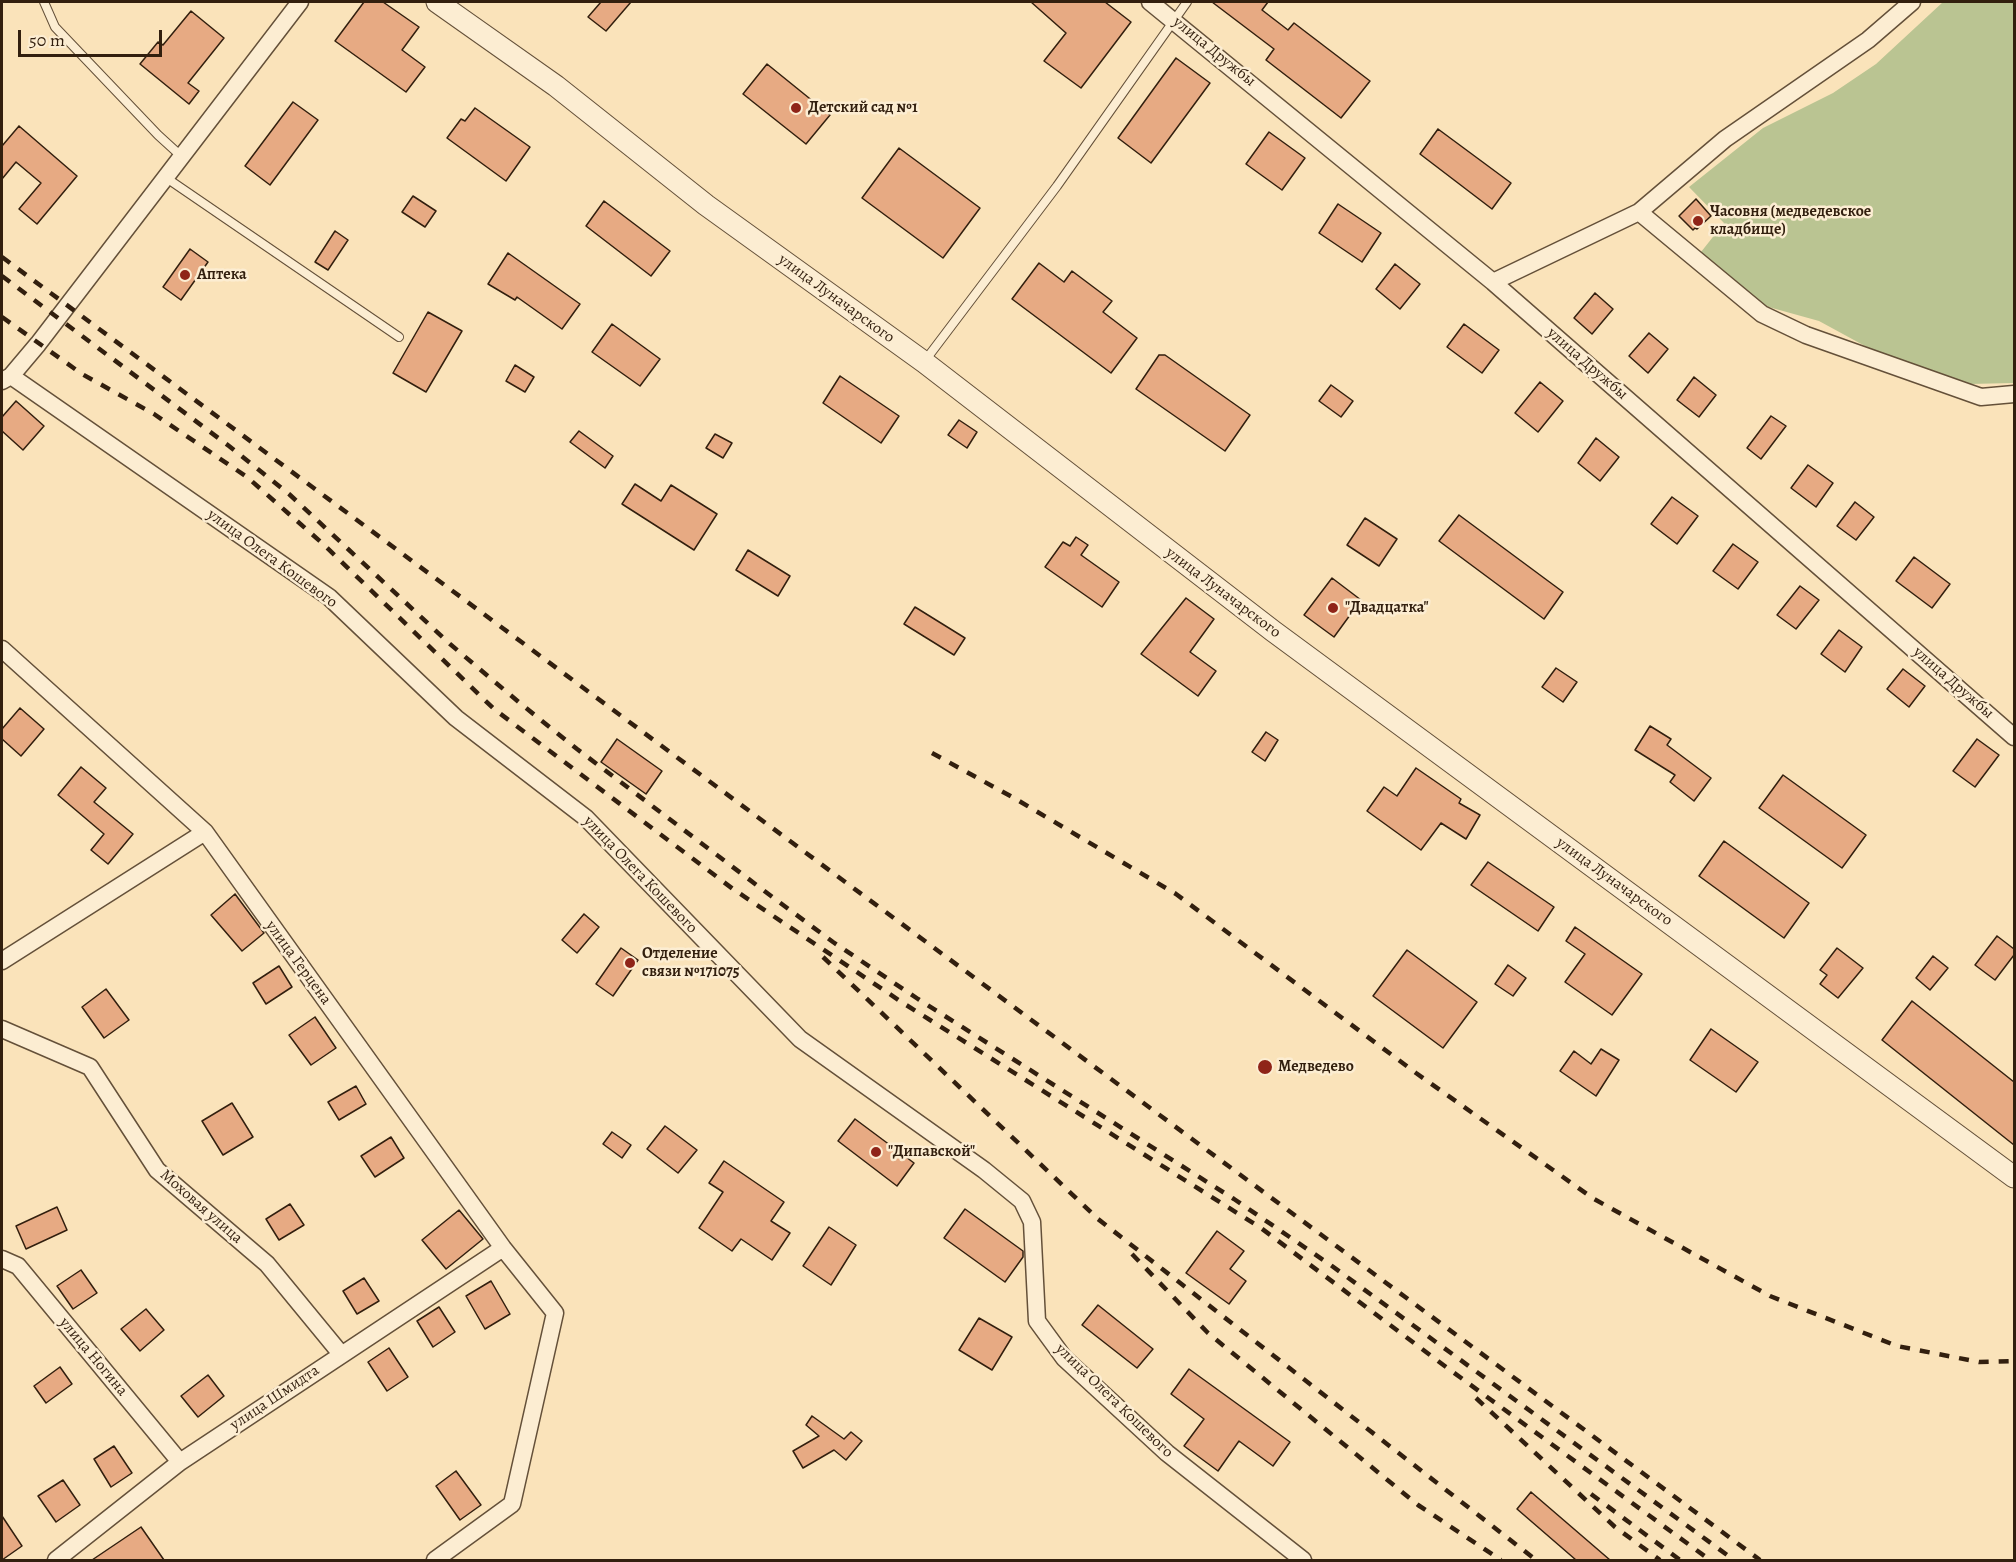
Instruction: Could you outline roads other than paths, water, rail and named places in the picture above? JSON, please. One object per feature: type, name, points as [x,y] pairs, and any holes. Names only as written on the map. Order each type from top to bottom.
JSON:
[{"type":"street","points":[[6,379],[38,344],[300,2]]},
{"type":"street","name":"улица Луначарского","points":[[437,2],[556,86],[706,205],[924,362],[1273,632],[2012,1169]]},
{"type":"street","name":"улица Дружбы","points":[[1150,2],[1493,282],[2014,737]]},
{"type":"street","points":[[1493,282],[1639,212],[1725,139],[1868,40],[1912,2]]},
{"type":"street","points":[[1639,212],[1762,314],[1806,335],[1981,397],[2014,394]]},
{"type":"street","name":"улица Олега Кошевого","points":[[6,379],[329,597],[456,718],[586,818],[800,1039],[984,1170],[1022,1201],[1032,1222],[1037,1322],[1064,1358],[1167,1453],[1303,1560]]},
{"type":"street","name":"улица Герцена","points":[[2,650],[205,832],[503,1248],[555,1313],[512,1504],[435,1560]]},
{"type":"street","points":[[2,961],[205,832]]},
{"type":"street","name":"Моховая улица","points":[[2,1029],[90,1067],[157,1170],[267,1264],[341,1354]]},
{"type":"street","name":"улица Шмидта","points":[[56,1560],[180,1462],[503,1248]]},
{"type":"street","name":"улица Ногина","points":[[2,1259],[18,1266],[180,1462]]},
{"type":"lane","points":[[44,2],[55,27],[181,156]]},
{"type":"lane","points":[[924,362],[1057,186],[1187,2]]},
{"type":"lane","points":[[165,177],[399,337]]},
{"type":"railway","points":[[2,257],[1760,1560]]},
{"type":"railway","points":[[2,276],[229,446],[289,494],[450,644],[577,749],[833,942],[918,999],[1234,1199],[1332,1266],[1734,1560]]},
{"type":"railway","points":[[2,317],[82,374],[154,414],[247,477],[322,543],[494,709],[733,889],[903,1003],[1261,1228],[1710,1560]]},
{"type":"railway","points":[[932,753],[1014,798],[1176,894],[1416,1073],[1594,1199],[1770,1296],[1897,1346],[1979,1362],[2014,1361]]},
{"type":"railway","points":[[823,957],[1098,1219],[1536,1560]]},
{"type":"railway","points":[[1132,1254],[1208,1333],[1418,1505],[1501,1560]]},
{"type":"railway","points":[[1476,1398],[1615,1527],[1660,1560]]},
{"type":"railway","points":[[1591,1494],[1680,1560]]},
{"type":"place","name":"Детский сад №1","points":[[796,108]]},
{"type":"place","name":"Часовня (медведевское кладбище)","points":[[1698,221]]},
{"type":"place","name":"Аптека","points":[[185,275]]},
{"type":"place","name":"\"Двадцатка\"","points":[[1333,608]]},
{"type":"place","name":"Отделение связи №171075","points":[[630,963]]},
{"type":"place","name":"Медведево","points":[[1265,1067]]},
{"type":"place","name":"\"Дипавской\"","points":[[876,1152]]}]
